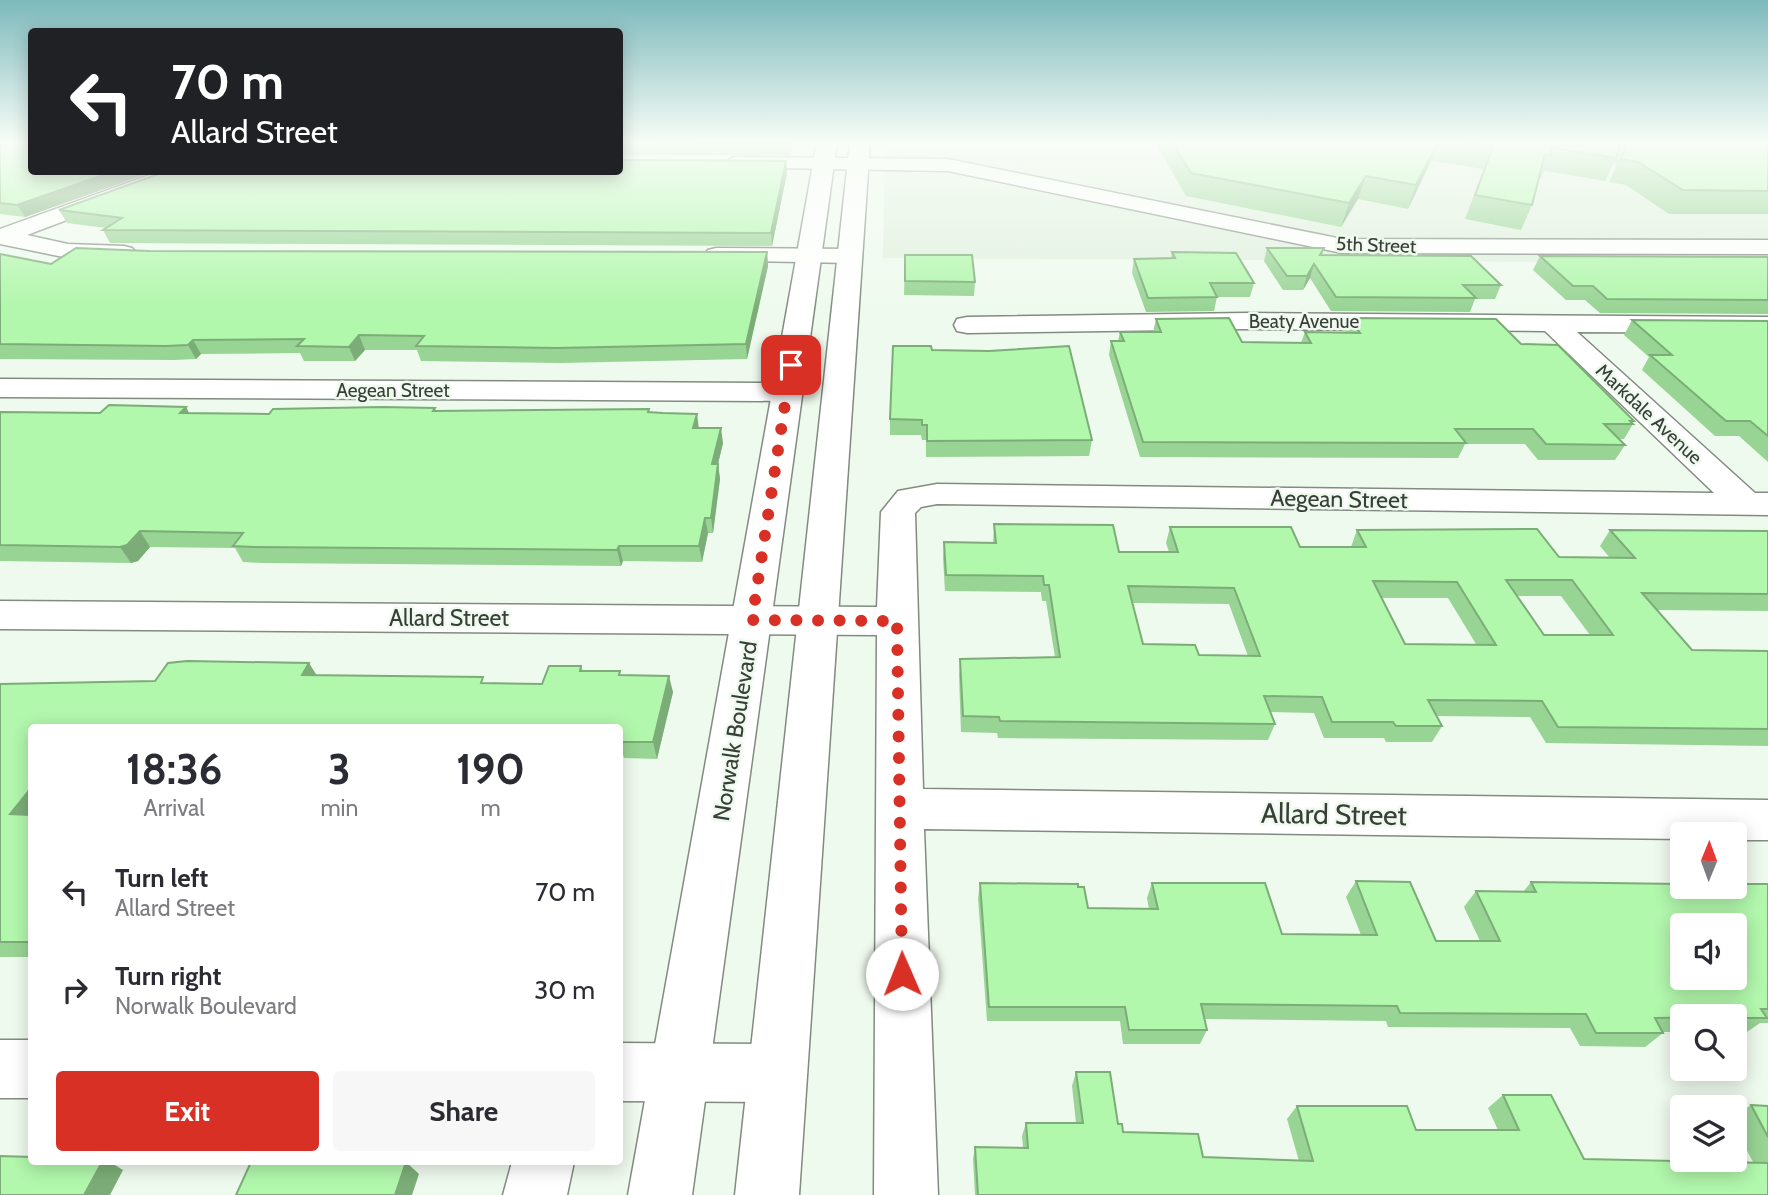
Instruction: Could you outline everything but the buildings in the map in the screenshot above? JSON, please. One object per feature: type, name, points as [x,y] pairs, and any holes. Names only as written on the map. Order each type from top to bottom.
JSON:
[{"type":"street","points":[[1,238],[108,198]]},
{"type":"street","name":"Norwalk Boulevard","points":[[660,1195],[819,198]]},
{"type":"street","points":[[767,1195],[856,198]]},
{"type":"street","name":"5th Street","points":[[1107,198],[1342,246],[1768,247]]},
{"type":"street","points":[[1,238],[68,251],[143,254]]},
{"type":"street","points":[[698,255],[850,256]]},
{"type":"street","name":"Beaty Avenue","points":[[967,326],[1247,321],[1768,325]]},
{"type":"street","name":"Markdale Avenue","points":[[1552,323],[1757,504]]},
{"type":"street","name":"Aegean Street","points":[[0,388],[787,392]]},
{"type":"street","name":"Aegean Street","points":[[897,621],[898,512],[910,498],[937,494],[1757,504]]},
{"type":"street","name":"Allard Street","points":[[0,615],[897,621]]},
{"type":"street","points":[[897,621],[906,1195]]},
{"type":"street","name":"Allard Street","points":[[900,809],[1768,820]]},
{"type":"street","points":[[0,1069],[28,1069]]},
{"type":"street","points":[[623,1072],[777,1073]]},
{"type":"street","points":[[535,1195],[542,1165]]},
{"type":"shaded area","points":[[884,198],[1768,198],[1768,263],[883,258]]},
{"type":"route","points":[[791,365],[752,620],[897,621],[902,974]]}]
